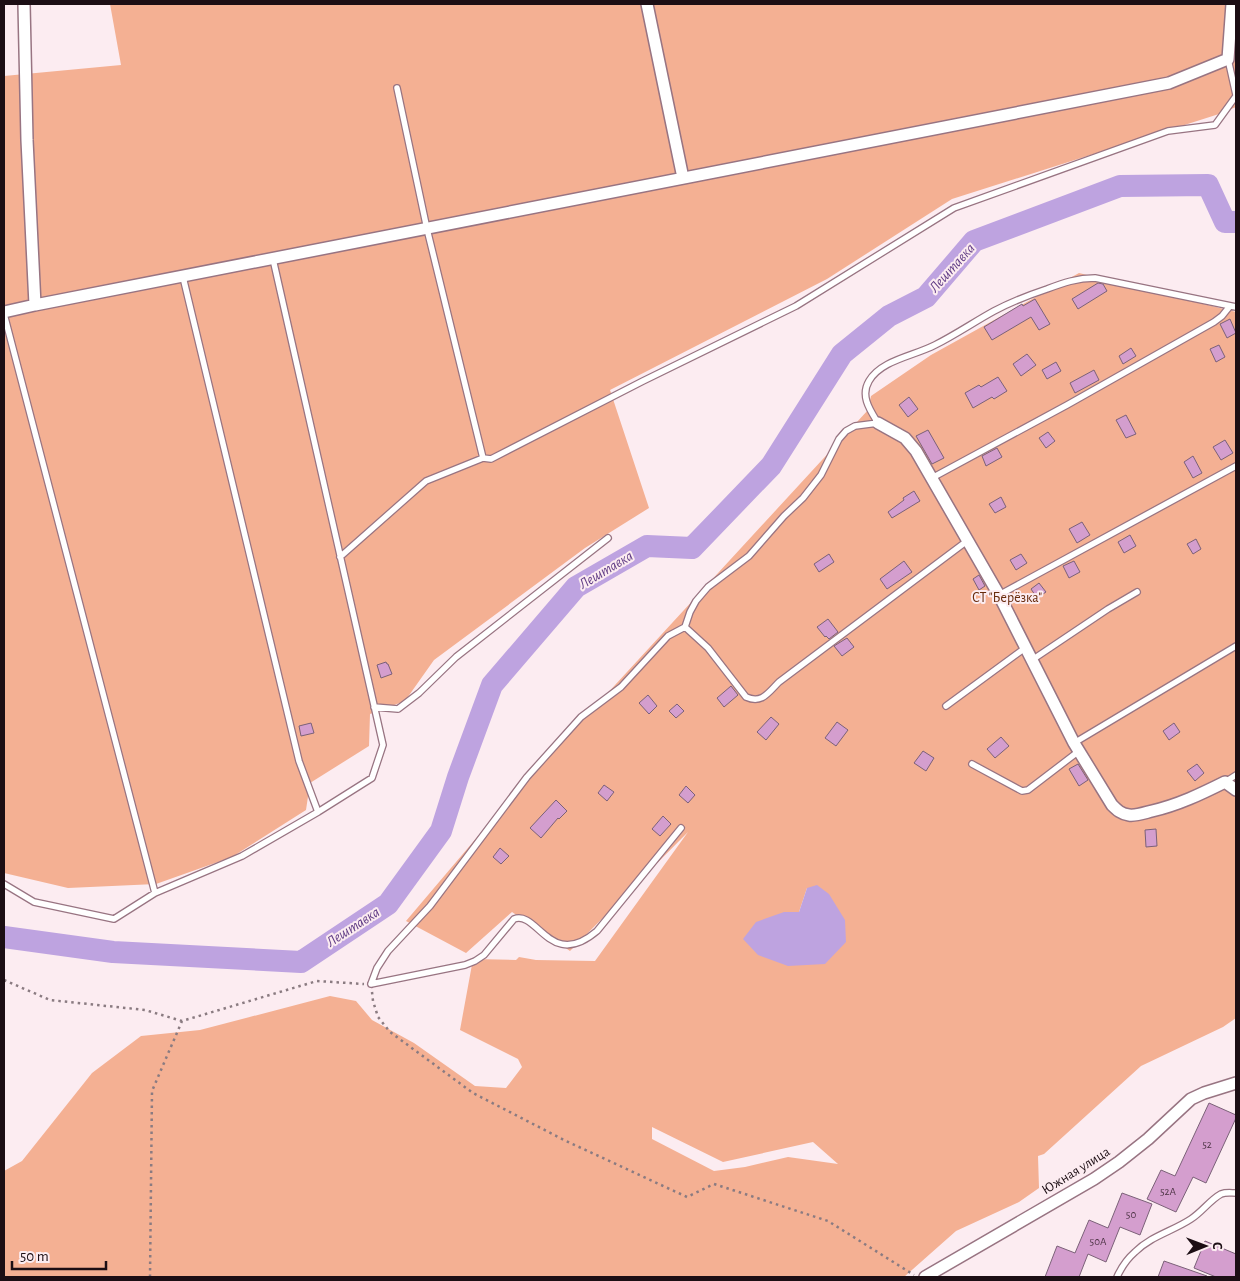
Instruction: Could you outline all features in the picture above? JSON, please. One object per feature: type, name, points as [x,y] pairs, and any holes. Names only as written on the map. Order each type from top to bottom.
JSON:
[{"type":"street","points":[[24,4],[27,140],[35,306]]},
{"type":"street","points":[[648,4],[683,178]]},
{"type":"street","points":[[4,313],[183,276],[1169,83],[1228,59],[1232,4]]},
{"type":"street","points":[[878,423],[905,438],[916,451],[930,479],[999,595],[1076,747],[1112,805],[1120,812],[1129,815],[1139,814],[1191,798],[1225,782],[1236,790]]},
{"type":"street","name":"Южная улица","points":[[924,1277],[1094,1179],[1148,1139],[1191,1099],[1236,1083]]},
{"type":"lane","points":[[340,557],[426,481],[483,458],[491,459],[643,381],[796,306],[954,208],[1168,132],[1215,125],[1236,96],[1228,59]]},
{"type":"lane","points":[[398,88],[427,228],[483,458]]},
{"type":"lane","points":[[4,884],[34,902],[114,919],[155,893],[242,856],[372,778],[383,745],[273,259]]},
{"type":"lane","points":[[183,276],[299,761],[318,812]]},
{"type":"lane","points":[[371,984],[377,968],[388,951],[430,906],[527,776],[581,717],[621,687],[668,636],[685,627],[696,601],[708,587],[750,556],[784,516],[803,498],[821,475],[839,439],[855,426],[878,423],[866,401],[865,392],[874,374],[884,366],[934,346],[996,310],[1033,294],[1081,278],[1095,278],[1233,307]]},
{"type":"lane","points":[[930,479],[1067,405],[1214,322],[1233,307]]},
{"type":"lane","points":[[4,313],[155,893]]},
{"type":"lane","points":[[999,595],[1236,466]]},
{"type":"lane","points":[[374,707],[398,709],[419,693],[456,657],[608,538]]},
{"type":"lane","points":[[685,627],[708,648],[746,697],[758,700],[764,697],[779,682],[967,541]]},
{"type":"lane","points":[[1032,660],[1137,592]]},
{"type":"lane","points":[[972,764],[1022,791],[1028,790],[1076,747],[1236,646]]},
{"type":"lane","points":[[946,706],[1026,648]]},
{"type":"lane","points":[[1225,782],[1236,774]]},
{"type":"lane","points":[[371,984],[465,965],[476,961],[484,955],[514,919],[518,918],[524,919],[554,942],[565,945],[576,944],[587,939],[597,931],[681,828]]},
{"type":"lane","points":[[1117,1277],[1135,1252],[1152,1238],[1190,1220],[1202,1212],[1218,1196],[1225,1193],[1236,1194]]},
{"type":"path","points":[[4,980],[50,1000],[145,1010],[182,1021],[317,982],[371,984],[373,1001],[378,1017],[390,1032],[473,1093],[564,1140],[687,1197],[714,1184],[828,1221],[917,1277]]},
{"type":"path","points":[[150,1277],[152,1091],[182,1021]]},
{"type":"green space","points":[[110,4],[1236,4],[1236,107],[952,199],[827,279],[610,390],[649,508],[585,548],[434,660],[405,701],[370,714],[369,746],[310,783],[306,810],[232,857],[156,884],[68,888],[4,873],[4,76],[121,65]]},
{"type":"green space","name":"СТ \"Берёзка\"","points":[[1079,273],[1236,312],[1236,1018],[1223,1027],[1141,1066],[1044,1154],[1038,1156],[1039,1188],[1019,1202],[956,1231],[904,1277],[4,1277],[4,1171],[22,1161],[92,1073],[141,1036],[200,1030],[330,996],[356,1001],[372,1020],[414,1043],[475,1086],[506,1088],[522,1067],[518,1059],[460,1030],[473,959],[516,960],[519,957],[536,960],[595,961],[688,832],[570,951],[512,912],[466,953],[406,921],[501,809],[868,410],[871,396],[931,355]],"holes":[[[807,888],[825,964],[784,912],[799,912]],[[652,1127],[723,1162],[813,1142],[838,1164],[788,1157],[745,1167],[714,1171],[652,1139]]]},
{"type":"shaded area","points":[[817,885],[829,894],[845,920],[846,942],[825,964],[788,966],[758,955],[743,939],[756,922],[784,912],[799,912],[807,888]]},
{"type":"building","points":[[1098,283],[1103,284],[1107,291],[1078,309],[1072,299]]},
{"type":"building","points":[[1035,299],[1050,324],[1039,330],[1031,317],[992,340],[984,327],[1022,304],[1023,306]]},
{"type":"building","points":[[1230,319],[1236,333],[1227,338],[1220,324]]},
{"type":"building","points":[[1219,345],[1225,357],[1216,362],[1210,349]]},
{"type":"building","points":[[1131,348],[1136,356],[1123,364],[1119,356]]},
{"type":"building","points":[[1027,354],[1036,365],[1021,376],[1013,364]]},
{"type":"building","points":[[1056,362],[1061,371],[1047,379],[1042,370]]},
{"type":"building","points":[[1094,370],[1099,380],[1075,393],[1070,383]]},
{"type":"building","points":[[998,377],[1007,391],[973,408],[965,393],[979,385],[981,387]]},
{"type":"building","points":[[909,397],[918,409],[908,417],[899,405]]},
{"type":"building","points":[[1126,415],[1136,434],[1126,438],[1116,420]]},
{"type":"building","points":[[928,430],[944,458],[932,464],[916,436]]},
{"type":"building","points":[[1048,432],[1055,441],[1046,448],[1039,438]]},
{"type":"building","points":[[1225,440],[1233,453],[1221,460],[1213,447]]},
{"type":"building","points":[[997,448],[1002,457],[986,466],[982,456]]},
{"type":"building","points":[[1193,456],[1202,473],[1193,478],[1184,462]]},
{"type":"building","points":[[914,491],[920,501],[892,518],[888,512]]},
{"type":"building","points":[[1001,497],[1006,507],[995,513],[989,504]]},
{"type":"building","points":[[1082,522],[1090,535],[1077,543],[1069,529]]},
{"type":"building","points":[[1130,535],[1136,546],[1124,553],[1118,542]]},
{"type":"building","points":[[1196,539],[1201,549],[1193,554],[1187,544]]},
{"type":"building","points":[[829,554],[834,562],[819,572],[814,564]]},
{"type":"building","points":[[1021,554],[1027,563],[1016,570],[1010,560]]},
{"type":"building","points":[[904,561],[912,572],[887,589],[880,579]]},
{"type":"building","points":[[1074,561],[1080,572],[1069,578],[1063,566]]},
{"type":"building","points":[[979,575],[985,586],[979,590],[973,579]]},
{"type":"building","points":[[1039,583],[1046,592],[1037,598],[1031,589]]},
{"type":"building","points":[[828,619],[838,632],[829,639],[817,627]]},
{"type":"building","points":[[847,638],[854,647],[842,656],[834,646]]},
{"type":"building","points":[[386,662],[392,674],[381,678],[377,665]]},
{"type":"building","points":[[731,686],[738,695],[724,707],[717,698]]},
{"type":"building","points":[[648,695],[657,706],[649,714],[639,703]]},
{"type":"building","points":[[677,704],[684,711],[676,718],[669,711]]},
{"type":"building","points":[[771,717],[779,724],[766,740],[757,732]]},
{"type":"building","points":[[837,722],[848,730],[836,746],[825,738]]},
{"type":"building","points":[[311,723],[314,733],[301,736],[299,726]]},
{"type":"building","points":[[1174,723],[1180,732],[1169,740],[1163,731]]},
{"type":"building","points":[[1001,737],[1009,746],[995,758],[987,749]]},
{"type":"building","points":[[923,751],[934,758],[926,771],[914,763]]},
{"type":"building","points":[[1078,764],[1088,780],[1079,786],[1069,769]]},
{"type":"building","points":[[1197,764],[1204,773],[1195,781],[1187,771]]},
{"type":"building","points":[[604,785],[614,792],[607,801],[598,793]]},
{"type":"building","points":[[686,786],[695,795],[688,803],[679,795]]},
{"type":"building","points":[[556,800],[567,811],[558,818],[541,838],[530,828]]},
{"type":"building","points":[[663,816],[671,824],[660,836],[652,829]]},
{"type":"building","points":[[1156,829],[1157,846],[1146,847],[1145,830]]},
{"type":"building","points":[[500,848],[509,856],[501,864],[493,857]]},
{"type":"building","points":[[1209,1103],[1236,1115],[1236,1118],[1206,1183],[1193,1177],[1176,1212],[1147,1199],[1161,1170],[1175,1176]]},
{"type":"building","points":[[1122,1193],[1152,1204],[1140,1235],[1120,1227],[1106,1262],[1088,1254],[1079,1277],[1045,1277],[1057,1246],[1075,1253],[1089,1220],[1108,1228]]},
{"type":"building","points":[[1205,1241],[1236,1254],[1236,1277],[1216,1277],[1194,1268]]},
{"type":"building","points":[[1164,1261],[1207,1276],[1158,1277]]},
{"type":"waterway","name":"Лештавка","points":[[4,937],[113,952],[301,962],[388,904],[441,831],[458,777],[492,685],[576,587],[647,546],[692,548],[771,466],[842,354],[889,316],[926,297],[974,241],[1120,186],[1208,185],[1225,222],[1236,222]]}]
